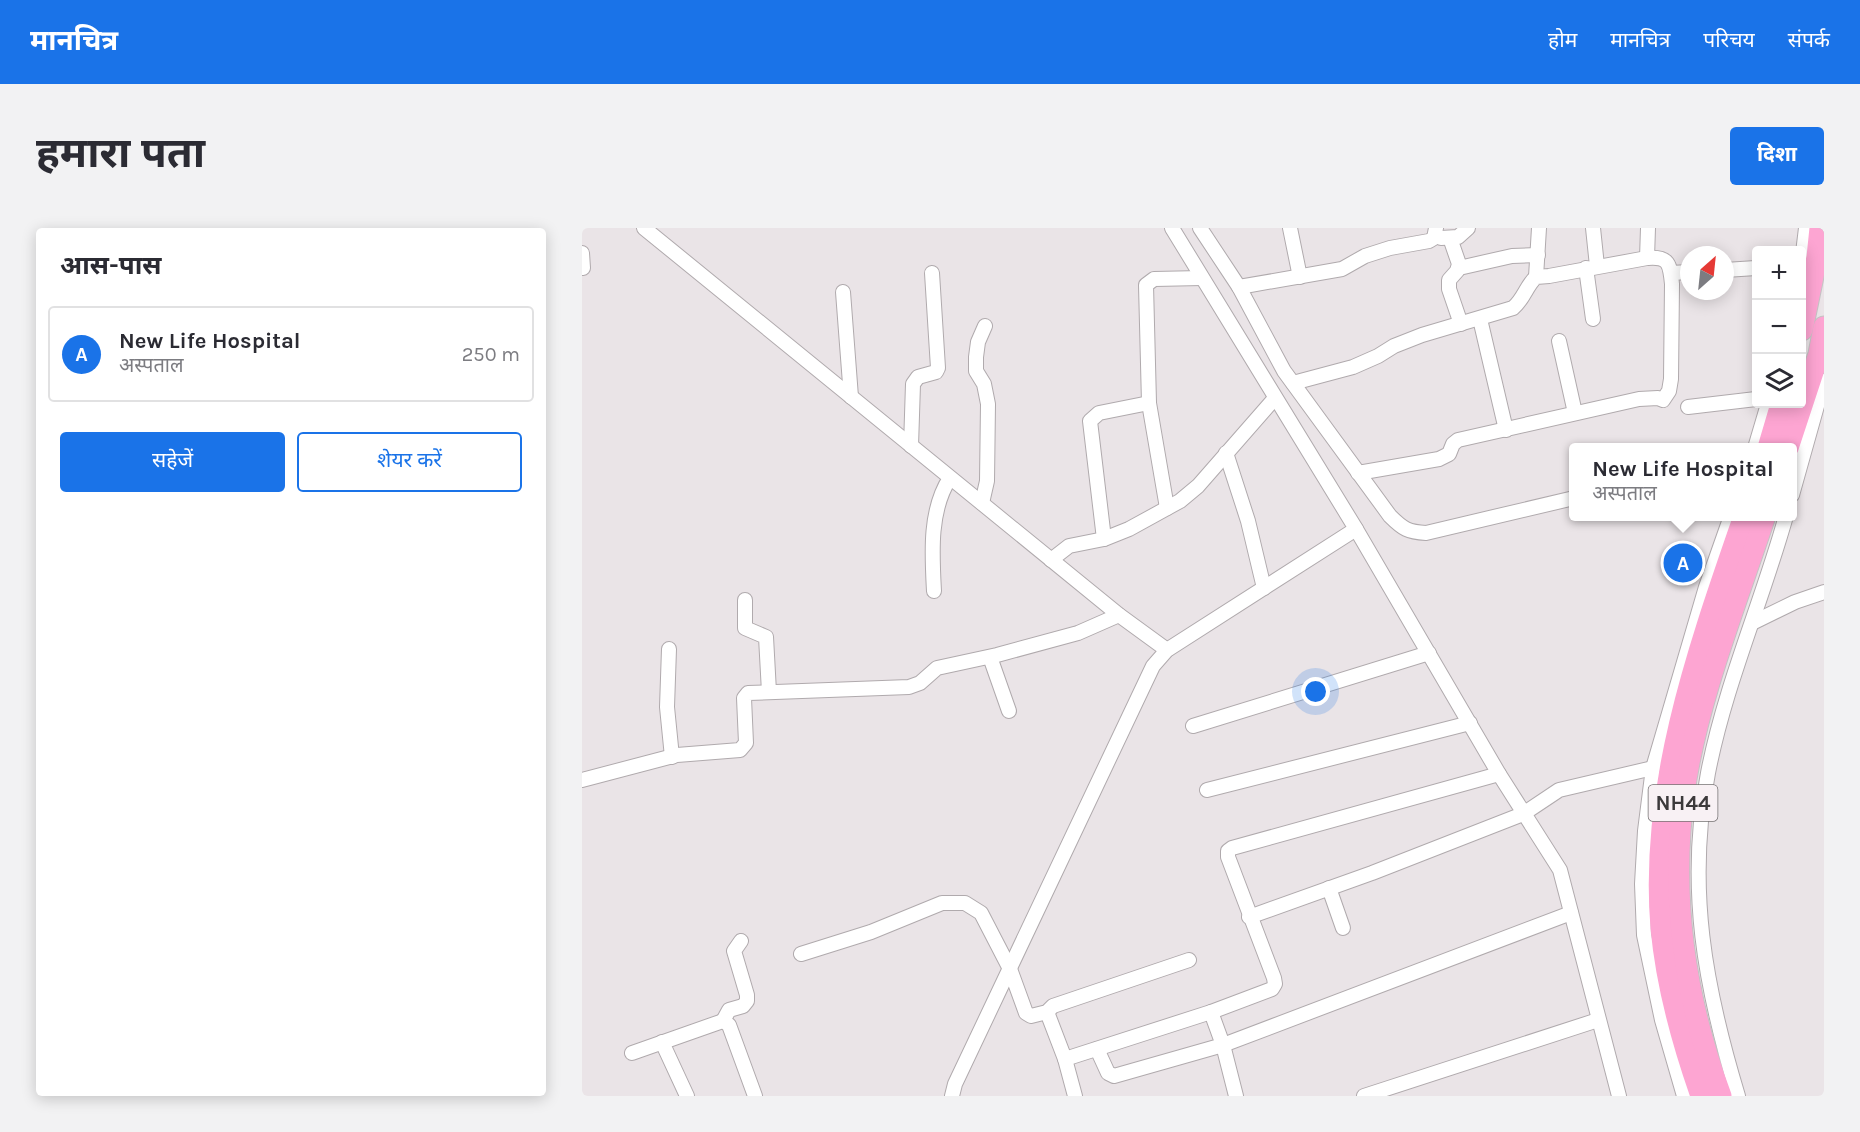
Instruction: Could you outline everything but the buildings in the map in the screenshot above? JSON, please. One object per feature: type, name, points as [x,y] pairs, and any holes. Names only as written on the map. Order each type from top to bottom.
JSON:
[{"type":"highway","points":[[1806,311],[1817,257],[1820,228]]},
{"type":"highway","points":[[1789,443],[1816,364],[1824,327]]},
{"type":"highway","points":[[1769,443],[1780,408]]},
{"type":"highway","name":"NH44","points":[[1701,1096],[1690,1065],[1666,966],[1659,902],[1660,848],[1673,749],[1688,686],[1742,521]]},
{"type":"highway","name":"NH44","points":[[1721,1096],[1705,1046],[1685,958],[1680,925],[1678,844],[1684,791],[1695,735],[1728,624],[1763,521]]},
{"type":"street","points":[[644,228],[1119,615],[1167,650]]},
{"type":"street","points":[[1172,228],[1356,529],[1499,774],[1526,811],[1560,870],[1619,1096]]},
{"type":"street","points":[[1200,228],[1239,287],[1284,371],[1390,516],[1400,526],[1410,532],[1426,533],[1569,499]]},
{"type":"street","points":[[1290,228],[1300,278]]},
{"type":"street","points":[[1239,287],[1342,269],[1365,256],[1390,248],[1429,241],[1435,233],[1450,238],[1458,237],[1468,228]]},
{"type":"street","points":[[1293,383],[1353,367],[1394,346],[1422,335],[1514,308],[1536,277],[1539,228]]},
{"type":"street","points":[[1593,228],[1593,319]]},
{"type":"street","points":[[1647,258],[1648,228]]},
{"type":"street","points":[[1804,246],[1806,228]]},
{"type":"street","points":[[1450,238],[1459,268]]},
{"type":"street","points":[[582,253],[583,268]]},
{"type":"street","points":[[1461,324],[1448,284],[1459,268],[1512,256],[1538,255]]},
{"type":"street","points":[[1358,473],[1438,459],[1449,454],[1453,444],[1458,440],[1639,399],[1663,400],[1669,391],[1671,379],[1671,273],[1667,262],[1662,258],[1647,258],[1536,277]]},
{"type":"street","points":[[1734,269],[1752,268]]},
{"type":"street","points":[[1671,273],[1680,272]]},
{"type":"street","points":[[911,446],[913,384],[918,377],[938,370],[932,273]]},
{"type":"street","points":[[1167,508],[1149,404],[1146,285],[1154,279],[1202,278]]},
{"type":"street","points":[[843,292],[851,397]]},
{"type":"street","points":[[1480,319],[1506,430]]},
{"type":"street","points":[[982,503],[987,481],[988,404],[987,391],[975,365],[978,342],[985,326]]},
{"type":"street","points":[[1559,341],[1575,414]]},
{"type":"street","points":[[1797,477],[1824,381]]},
{"type":"street","points":[[1051,560],[1069,546],[1104,539],[1129,529],[1180,501],[1198,486],[1275,398]]},
{"type":"street","points":[[1689,407],[1752,399]]},
{"type":"street","points":[[1104,539],[1090,421],[1099,413],[1149,404]]},
{"type":"street","points":[[1756,443],[1767,408]]},
{"type":"street","points":[[1226,453],[1248,521],[1264,588]]},
{"type":"street","points":[[934,591],[936,513],[940,494],[950,478]]},
{"type":"street","points":[[1684,1096],[1662,1020],[1644,935],[1642,884],[1645,831],[1653,768],[1706,587],[1729,521]]},
{"type":"street","points":[[1738,1096],[1714,1007],[1700,924],[1698,880],[1701,819],[1708,772],[1725,706],[1784,521]]},
{"type":"street","points":[[952,1096],[955,1084],[1154,666],[1167,650],[1356,529]]},
{"type":"street","points":[[1752,623],[1795,602],[1824,592]]},
{"type":"street","points":[[745,600],[745,628],[766,637],[769,692]]},
{"type":"street","points":[[582,780],[686,754],[740,750],[746,743],[745,695],[748,693],[909,687],[920,683],[934,669],[990,657],[1077,633],[1119,615]]},
{"type":"street","points":[[669,649],[667,707],[672,757]]},
{"type":"street","points":[[1193,726],[1429,653]]},
{"type":"street","points":[[990,657],[1009,711]]},
{"type":"street","points":[[1207,790],[1470,723]]},
{"type":"street","points":[[1249,917],[1526,811],[1559,790],[1653,768]]},
{"type":"street","points":[[1065,1059],[1266,993],[1275,984],[1228,857],[1228,851],[1232,848],[1499,774]]},
{"type":"street","points":[[1329,888],[1343,928]]},
{"type":"street","points":[[801,954],[872,932],[942,903],[957,902],[974,907],[981,913],[1010,969],[1026,1013],[1031,1016],[1047,1012],[1053,1006],[1189,960]]},
{"type":"street","points":[[1097,1049],[1108,1073],[1114,1076],[1223,1045],[1571,913]]},
{"type":"street","points":[[632,1053],[723,1020],[729,1010],[743,1006],[747,1001],[747,995],[734,951],[741,941]]},
{"type":"street","points":[[1047,1012],[1065,1059],[1075,1096]]},
{"type":"street","points":[[1211,1012],[1223,1045],[1236,1096]]},
{"type":"street","points":[[723,1020],[729,1025],[755,1096]]},
{"type":"street","points":[[1364,1096],[1599,1020]]},
{"type":"street","points":[[662,1042],[687,1096]]},
{"type":"place","name":"New Life Hospital","points":[[1683,563]]}]
